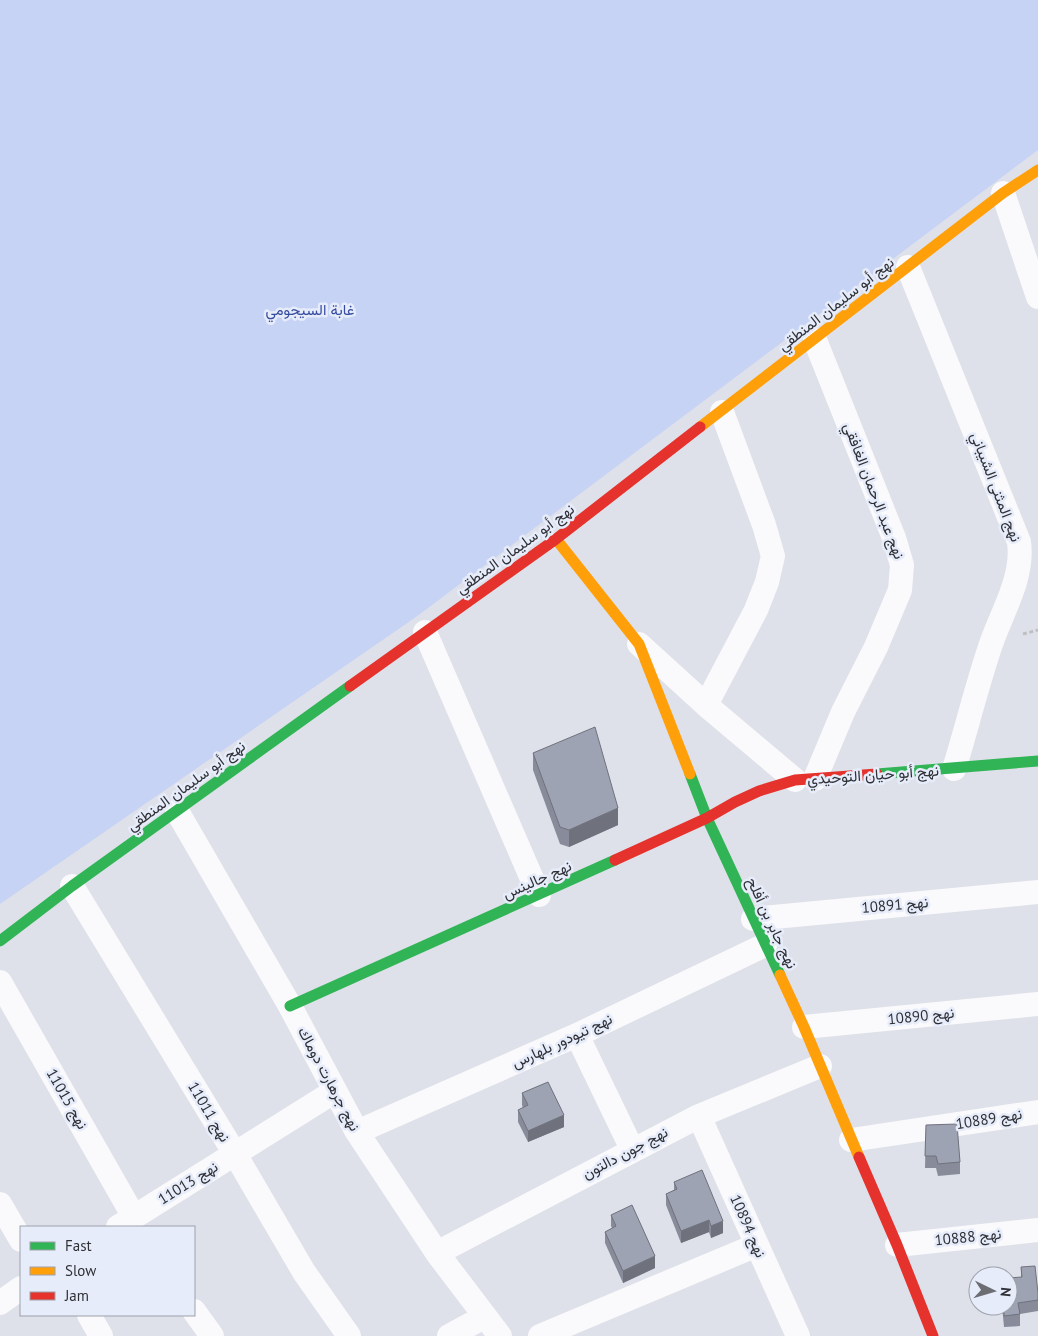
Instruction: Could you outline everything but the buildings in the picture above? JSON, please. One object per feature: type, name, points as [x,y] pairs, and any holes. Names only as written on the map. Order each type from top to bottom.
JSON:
[{"type":"street","name":"نهج أبو سليمان المنطقي","points":[[0,941],[72,886],[556,539],[1003,193],[1038,170]]},
{"type":"street","points":[[1003,193],[1038,297]]},
{"type":"street","name":"نهج المثنى الشيباني","points":[[908,266],[1029,540],[1021,554],[1019,568],[991,644],[954,769]]},
{"type":"street","name":"نهج عبد الرحمان الغافقي","points":[[805,779],[843,712],[876,647],[900,590],[902,565],[894,538],[815,340]]},
{"type":"street","points":[[706,705],[756,610],[767,582],[773,556],[764,525],[722,412]]},
{"type":"street","name":"نهج جابر بن أفلح","points":[[556,539],[639,644],[707,818],[804,1027],[897,1245],[933,1336]]},
{"type":"street","points":[[425,632],[539,895]]},
{"type":"street","name":"نهج أبو حيان التوحيدي","points":[[639,644],[706,705],[805,779],[954,769],[1038,761]]},
{"type":"street","name":"نهج جالينس","points":[[290,1006],[707,818],[735,802],[759,792],[805,779]]},
{"type":"street","name":"نهج جرهارت دوماك","points":[[177,811],[290,1006],[358,1132],[437,1253],[500,1336]]},
{"type":"street","name":"نهج 11011","points":[[72,886],[235,1154],[304,1272],[348,1336]]},
{"type":"street","name":"نهج 10891","points":[[753,919],[1038,892]]},
{"type":"street","name":"نهج تيودور بلهارس","points":[[358,1132],[577,1036],[765,945]]},
{"type":"street","name":"نهج 11015","points":[[0,982],[127,1223]]},
{"type":"street","name":"نهج 10890","points":[[804,1027],[1038,1004]]},
{"type":"street","points":[[577,1036],[632,1149]]},
{"type":"street","name":"نهج جون دالتون","points":[[437,1253],[632,1149],[699,1116],[820,1066]]},
{"type":"street","name":"نهج 11013","points":[[127,1223],[335,1091]]},
{"type":"street","name":"نهج 10889","points":[[851,1140],[1038,1112]]},
{"type":"street","name":"نهج 10894","points":[[699,1116],[798,1336]]},
{"type":"street","points":[[0,1204],[20,1238]]},
{"type":"street","name":"نهج 10888","points":[[897,1245],[1038,1230]]},
{"type":"street","points":[[540,1336],[757,1245]]},
{"type":"street","points":[[0,1303],[20,1289]]},
{"type":"street","points":[[195,1312],[212,1336]]},
{"type":"street","points":[[90,1316],[101,1336]]},
{"type":"street","points":[[450,1336],[484,1317]]},
{"type":"green space","name":"غابة السيجومي","points":[[0,0],[1038,0],[1038,150],[416,617],[0,904]]},
{"type":"traffic: fast","points":[[0,941],[72,886],[350,686]]},
{"type":"traffic: fast","points":[[877,774],[1038,761]]},
{"type":"traffic: fast","points":[[690,774],[707,818],[780,975]]},
{"type":"traffic: fast","points":[[290,1006],[615,860]]},
{"type":"traffic: slow","points":[[700,427],[1003,193],[1038,170]]},
{"type":"traffic: slow","points":[[556,539],[639,644],[690,774]]},
{"type":"traffic: slow","points":[[780,975],[859,1157]]},
{"type":"traffic: jam","points":[[350,686],[556,539],[700,427]]},
{"type":"traffic: jam","points":[[615,860],[707,818],[759,791],[795,780],[877,774]]},
{"type":"traffic: jam","points":[[859,1157],[933,1336]]}]
